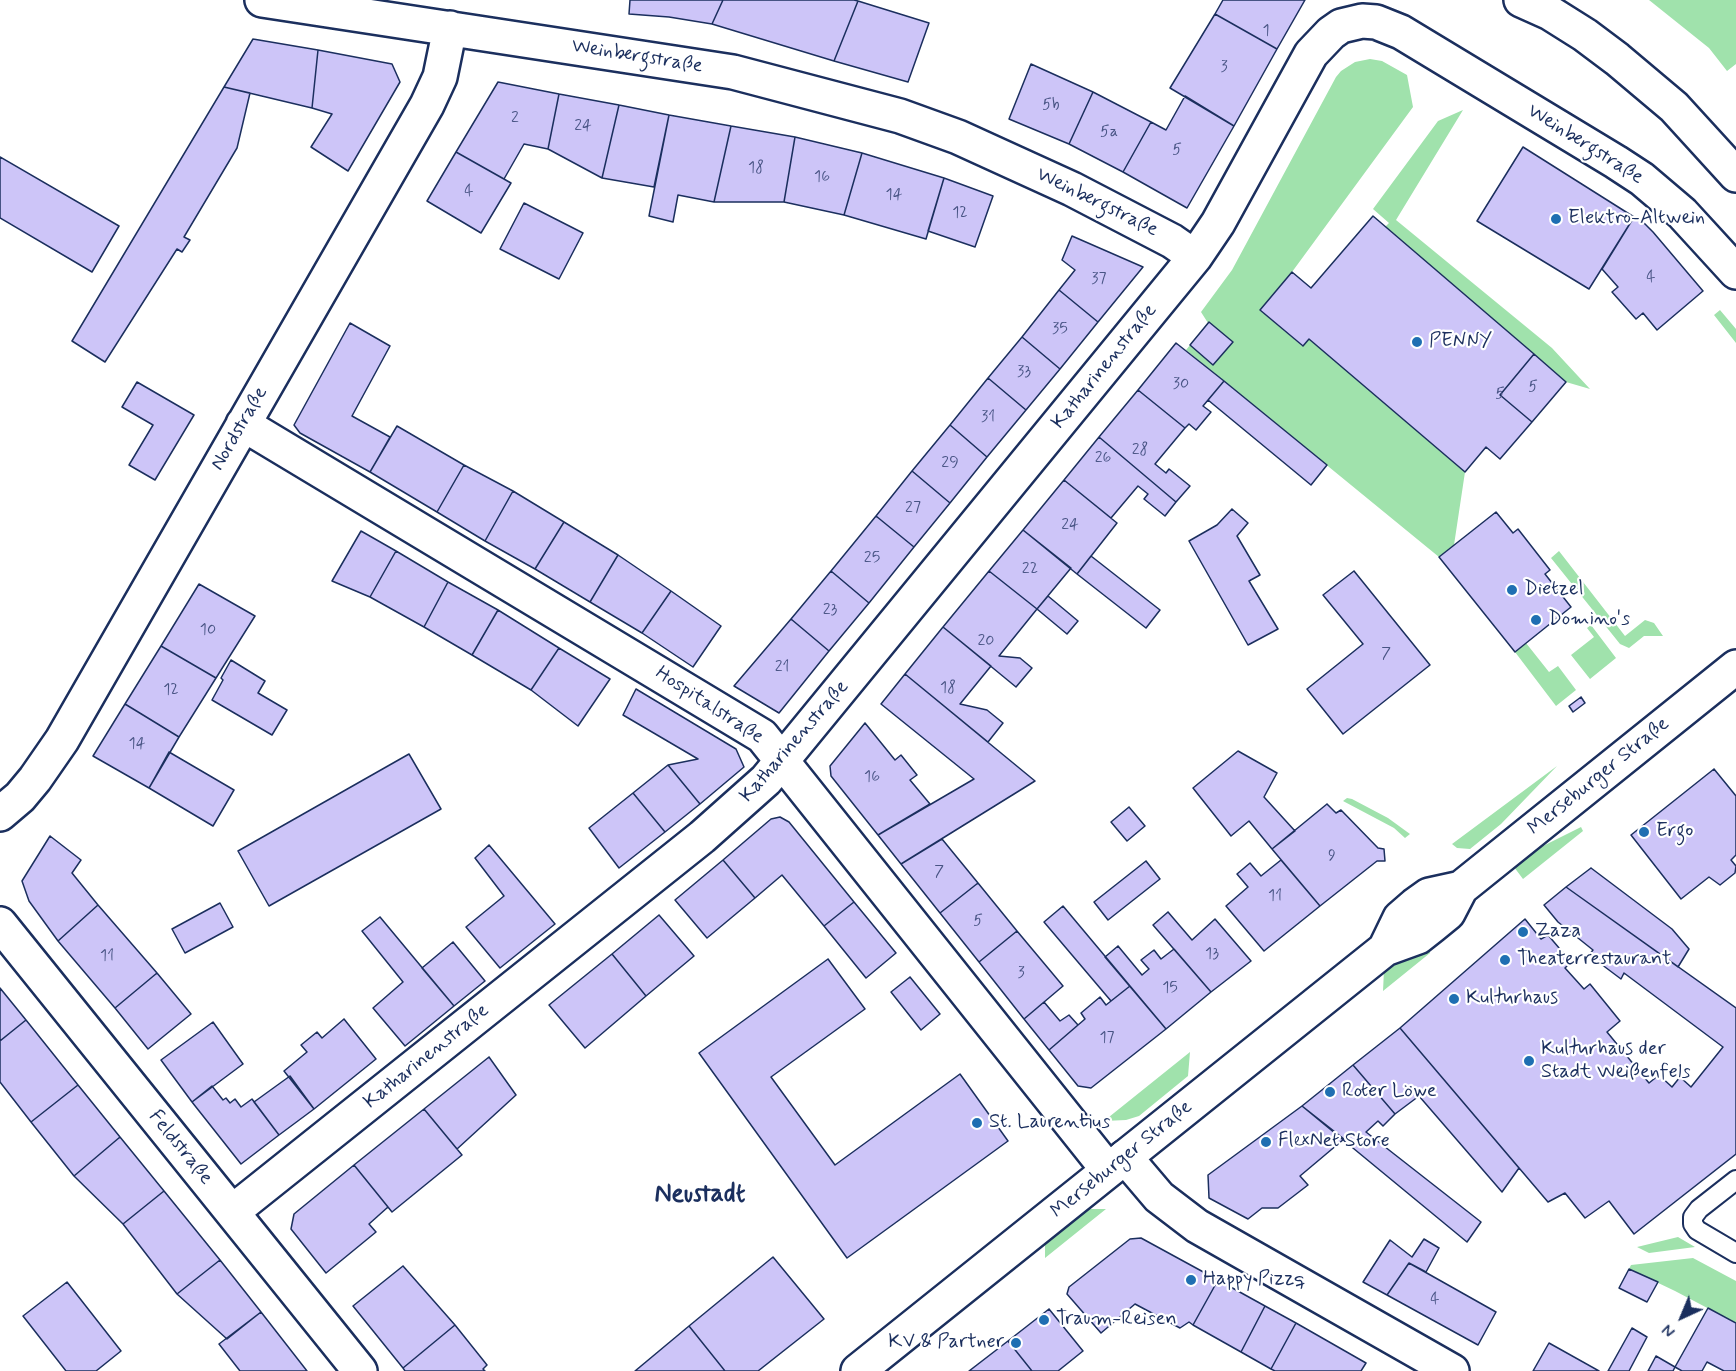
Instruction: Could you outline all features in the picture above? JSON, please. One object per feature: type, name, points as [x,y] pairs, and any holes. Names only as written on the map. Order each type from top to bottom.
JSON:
[{"type":"street","name":"Weinbergstraße","points":[[262,0],[733,72],[900,116],[958,137],[1072,189],[1155,231],[1195,257],[1218,223],[1311,54],[1336,30],[1362,21],[1376,22],[1401,32],[1642,179],[1682,213],[1736,272]]},
{"type":"street","points":[[1521,0],[1585,34],[1626,66],[1674,107],[1736,175]]},
{"type":"street","name":"Nordstraße","points":[[0,814],[20,797],[62,740],[434,92],[444,62],[450,28]]},
{"type":"street","name":"Katharinenstraße","points":[[232,1212],[748,798],[783,761],[1195,257]]},
{"type":"street","name":"Hospitalstraße","points":[[243,424],[762,736],[1117,1163],[1197,1226],[1452,1371]]},
{"type":"street","name":"Merseburger Straße","points":[[858,1371],[1385,949],[1418,937],[1432,926],[1448,913],[1461,888],[1736,667]]},
{"type":"street","name":"Feldstraße","points":[[0,924],[360,1371]]},
{"type":"lane","points":[[1736,1180],[1693,1217],[1696,1230],[1736,1253]]},
{"type":"green space","points":[[1649,0],[1736,0],[1736,64],[1727,71],[1709,48]]},
{"type":"green space","points":[[1370,59],[1382,61],[1407,75],[1413,107],[1292,272],[1260,310],[1302,346],[1309,339],[1465,472],[1454,545],[1439,557],[1186,350],[1208,323],[1201,312],[1232,270],[1336,77],[1355,62]]},
{"type":"green space","points":[[1463,110],[1396,220],[1552,348],[1590,389],[1566,382],[1385,227],[1389,223],[1373,209],[1438,121]]},
{"type":"green space","points":[[1720,310],[1736,329],[1736,343],[1714,315]]},
{"type":"green space","points":[[1559,551],[1625,636],[1645,620],[1654,623],[1663,636],[1644,636],[1629,648],[1620,644],[1551,558]]},
{"type":"green space","points":[[1591,625],[1616,658],[1590,679],[1571,655],[1594,637],[1587,628]]},
{"type":"green space","points":[[1526,643],[1549,672],[1558,666],[1576,690],[1556,706],[1515,652]]},
{"type":"green space","points":[[1557,766],[1501,824],[1470,849],[1457,848],[1452,844]]},
{"type":"green space","points":[[1347,798],[1388,818],[1410,834],[1405,838],[1394,828],[1343,801]]},
{"type":"green space","points":[[1581,827],[1583,831],[1523,879],[1514,867],[1533,851]]},
{"type":"green space","points":[[1425,938],[1429,942],[1430,953],[1383,991],[1384,970]]},
{"type":"green space","points":[[1190,1052],[1188,1076],[1139,1116],[1126,1120],[1104,1121]]},
{"type":"green space","points":[[1089,1209],[1106,1209],[1045,1258],[1045,1241],[1081,1212]]},
{"type":"green space","points":[[1678,1237],[1695,1247],[1649,1253],[1637,1247]]},
{"type":"green space","points":[[1693,1258],[1736,1281],[1736,1323],[1629,1269],[1631,1265]]},
{"type":"building","points":[[630,0],[723,0],[712,24],[669,17],[629,14]]},
{"type":"building","points":[[723,0],[858,1],[834,61],[712,24]]},
{"type":"building","points":[[1223,0],[1305,0],[1277,49],[1215,14]]},
{"type":"building","points":[[858,1],[929,23],[908,82],[834,61]]},
{"type":"building","points":[[1215,14],[1277,49],[1234,126],[1170,88]]},
{"type":"building","points":[[253,39],[318,50],[312,108],[224,87]]},
{"type":"building","points":[[318,50],[392,64],[400,82],[348,171],[311,147],[332,114],[312,108]]},
{"type":"building","points":[[1031,64],[1093,92],[1069,144],[1009,119]]},
{"type":"building","points":[[498,82],[559,94],[548,149],[524,144],[504,179],[456,152]]},
{"type":"building","points":[[224,87],[250,93],[237,148],[184,237],[190,240],[182,252],[177,249],[105,362],[72,341]]},
{"type":"building","points":[[1093,92],[1151,122],[1123,172],[1069,144]]},
{"type":"building","points":[[559,94],[619,105],[602,178],[548,149]]},
{"type":"building","points":[[1185,96],[1234,126],[1187,208],[1123,172],[1151,122],[1166,130]]},
{"type":"building","points":[[619,105],[669,115],[654,187],[602,178]]},
{"type":"building","points":[[669,115],[731,126],[714,202],[678,195],[673,222],[649,216]]},
{"type":"building","points":[[731,126],[795,137],[784,202],[714,202]]},
{"type":"building","points":[[795,137],[862,153],[844,215],[784,202]]},
{"type":"building","name":"Elektro-Altwein","points":[[1523,147],[1634,217],[1589,289],[1477,221]]},
{"type":"building","points":[[456,152],[511,183],[481,233],[427,201]]},
{"type":"building","points":[[862,153],[944,178],[926,239],[844,215]]},
{"type":"building","points":[[0,157],[119,226],[92,272],[0,218]]},
{"type":"building","points":[[944,178],[993,196],[975,247],[928,231]]},
{"type":"building","points":[[524,203],[583,233],[559,279],[500,249]]},
{"type":"building","name":"PENNY","points":[[1373,216],[1534,354],[1500,395],[1532,422],[1500,459],[1486,447],[1465,472],[1309,339],[1303,346],[1260,310],[1292,272],[1311,288]]},
{"type":"building","points":[[1634,217],[1653,232],[1703,291],[1657,330],[1643,313],[1636,319],[1612,292],[1618,287],[1602,269]]},
{"type":"building","points":[[1072,236],[1143,267],[1098,322],[1059,290],[1075,270],[1062,260]]},
{"type":"building","points":[[1059,290],[1098,322],[1060,369],[1022,337]]},
{"type":"building","points":[[1209,322],[1233,342],[1213,365],[1190,345]]},
{"type":"building","points":[[350,323],[390,346],[352,416],[390,437],[370,472],[300,433],[294,425]]},
{"type":"building","points":[[1022,337],[1060,369],[1026,410],[988,378]]},
{"type":"building","points":[[1176,343],[1224,381],[1203,406],[1211,412],[1196,430],[1189,424],[1185,428],[1138,390]]},
{"type":"building","points":[[1534,354],[1566,382],[1532,422],[1500,395]]},
{"type":"building","points":[[988,378],[1026,410],[987,457],[950,425]]},
{"type":"building","points":[[1224,381],[1327,465],[1311,485],[1208,400]]},
{"type":"building","points":[[137,382],[194,415],[155,480],[129,465],[153,425],[122,407]]},
{"type":"building","points":[[1138,390],[1185,428],[1155,464],[1166,473],[1169,469],[1190,486],[1176,502],[1099,437]]},
{"type":"building","points":[[950,425],[987,457],[950,503],[912,471]]},
{"type":"building","points":[[397,426],[464,465],[437,512],[370,472]]},
{"type":"building","points":[[1099,437],[1176,502],[1165,516],[1144,499],[1148,494],[1138,486],[1111,518],[1064,480]]},
{"type":"building","points":[[464,465],[513,491],[485,541],[437,512]]},
{"type":"building","points":[[912,471],[950,503],[914,547],[876,516]]},
{"type":"building","points":[[1064,480],[1117,523],[1077,574],[1023,530]]},
{"type":"building","points":[[513,491],[564,522],[535,569],[485,541]]},
{"type":"building","points":[[1232,509],[1248,523],[1237,536],[1260,575],[1249,581],[1278,629],[1248,645],[1189,541],[1217,525]]},
{"type":"building","name":"Dietzel","points":[[1496,512],[1513,533],[1518,529],[1550,570],[1545,574],[1571,607],[1515,652],[1439,557]]},
{"type":"building","points":[[876,516],[914,547],[869,603],[831,571]]},
{"type":"building","points":[[564,522],[618,555],[590,602],[535,569]]},
{"type":"building","points":[[1023,530],[1071,568],[1037,609],[989,571]]},
{"type":"building","points":[[361,531],[396,551],[370,597],[332,581]]},
{"type":"building","points":[[396,551],[448,582],[424,627],[370,597]]},
{"type":"building","points":[[618,555],[671,591],[642,633],[590,602]]},
{"type":"building","points":[[1091,556],[1160,610],[1146,628],[1077,574]]},
{"type":"building","points":[[831,571],[869,603],[829,651],[791,619]]},
{"type":"building","points":[[989,571],[1037,609],[999,656],[1020,658],[1032,668],[1016,687],[943,627]]},
{"type":"building","points":[[1354,571],[1430,665],[1343,734],[1307,689],[1363,644],[1323,595]]},
{"type":"building","points":[[448,582],[498,610],[472,655],[424,627]]},
{"type":"building","points":[[199,584],[255,616],[216,678],[161,646]]},
{"type":"building","points":[[671,591],[721,626],[693,667],[642,633]]},
{"type":"building","points":[[1048,596],[1078,621],[1067,634],[1037,609]]},
{"type":"building","points":[[498,610],[559,648],[531,690],[472,655]]},
{"type":"building","points":[[791,619],[829,651],[779,713],[734,686]]},
{"type":"building","points":[[943,627],[991,666],[960,704],[987,710],[1003,723],[988,742],[905,674]]},
{"type":"building","points":[[161,646],[216,678],[179,737],[125,704]]},
{"type":"building","points":[[559,648],[610,679],[578,726],[531,690]]},
{"type":"building","points":[[231,660],[265,681],[258,693],[287,710],[272,735],[212,700]]},
{"type":"building","points":[[905,674],[1035,781],[901,864],[878,835],[974,779],[881,704]]},
{"type":"building","points":[[636,689],[736,749],[744,767],[700,804],[668,765],[698,759],[623,715]]},
{"type":"building","points":[[1581,697],[1585,703],[1573,712],[1569,706]]},
{"type":"building","points":[[125,704],[179,737],[149,788],[93,756]]},
{"type":"building","points":[[865,723],[895,760],[901,755],[917,775],[910,780],[930,804],[878,835],[831,776],[830,766]]},
{"type":"building","points":[[1238,751],[1277,773],[1264,797],[1295,831],[1272,849],[1249,821],[1231,836],[1193,788]]},
{"type":"building","points":[[169,752],[234,790],[213,826],[149,788]]},
{"type":"building","points":[[409,754],[441,809],[269,906],[238,851]]},
{"type":"building","points":[[668,765],[700,804],[665,832],[633,793]]},
{"type":"building","points":[[1714,769],[1736,796],[1736,855],[1731,860],[1736,866],[1735,873],[1720,885],[1709,877],[1681,899],[1631,835]]},
{"type":"building","points":[[633,793],[665,832],[619,868],[589,828]]},
{"type":"building","points":[[1327,804],[1336,813],[1341,810],[1378,848],[1384,849],[1385,861],[1377,861],[1320,906],[1272,849]]},
{"type":"building","points":[[1129,807],[1145,826],[1127,841],[1111,822]]},
{"type":"building","points":[[780,817],[789,822],[854,902],[824,926],[782,875],[755,898],[723,860],[771,819]]},
{"type":"building","points":[[50,836],[81,860],[72,873],[98,905],[58,941],[29,901],[22,881]]},
{"type":"building","points":[[942,839],[978,883],[940,913],[901,864]]},
{"type":"building","points":[[489,845],[555,924],[500,968],[466,927],[504,896],[475,858]]},
{"type":"building","points":[[723,860],[755,898],[707,938],[675,900]]},
{"type":"building","points":[[1281,860],[1320,906],[1264,951],[1226,906],[1248,887],[1237,874],[1250,863],[1261,876]]},
{"type":"building","points":[[1146,861],[1160,879],[1108,920],[1094,902]]},
{"type":"building","points":[[1591,868],[1672,929],[1689,949],[1678,967],[1566,887]]},
{"type":"building","points":[[978,883],[1017,931],[979,962],[940,913]]},
{"type":"building","name":"Kulturhaus der Stadt Weißenfels","points":[[1566,887],[1736,1008],[1736,1154],[1634,1234],[1609,1201],[1585,1218],[1565,1193],[1548,1202],[1400,1028],[1525,919],[1541,939],[1548,935],[1571,962],[1565,968],[1584,989],[1590,984],[1620,1021],[1607,1032],[1649,1083],[1659,1075],[1672,1087],[1680,1077],[1691,1087],[1723,1047],[1624,973],[1621,979],[1589,955],[1593,950],[1558,922],[1544,905]]},
{"type":"building","points":[[854,902],[896,953],[866,978],[824,926]]},
{"type":"building","points":[[220,903],[233,927],[185,953],[172,929]]},
{"type":"building","points":[[98,905],[157,973],[115,1008],[58,941]]},
{"type":"building","points":[[1063,906],[1130,986],[1111,1001],[1044,922]]},
{"type":"building","points":[[1168,912],[1192,940],[1215,919],[1251,961],[1211,992],[1153,925]]},
{"type":"building","points":[[659,915],[694,956],[646,996],[612,954]]},
{"type":"building","points":[[380,917],[454,1006],[405,1046],[373,1008],[403,982],[362,931]]},
{"type":"building","points":[[1017,931],[1063,986],[1024,1019],[979,962]]},
{"type":"building","points":[[453,942],[485,981],[454,1006],[422,968]]},
{"type":"building","points":[[1118,946],[1142,975],[1149,969],[1141,960],[1154,950],[1161,959],[1174,949],[1211,992],[1166,1029],[1105,957]]},
{"type":"building","points":[[612,954],[646,996],[585,1048],[549,1005]]},
{"type":"building","points":[[828,959],[865,1009],[771,1077],[835,1165],[960,1074],[1008,1141],[847,1258],[699,1053]]},
{"type":"building","points":[[157,973],[191,1014],[148,1049],[115,1008]]},
{"type":"building","points":[[910,977],[940,1014],[921,1030],[891,992]]},
{"type":"building","points":[[1130,986],[1166,1029],[1091,1088],[1078,1086],[1049,1050],[1085,1019],[1081,1013],[1100,997],[1106,1005]]},
{"type":"building","points":[[0,988],[26,1020],[0,1041]]},
{"type":"building","points":[[1044,1002],[1060,1021],[1069,1015],[1078,1025],[1049,1050],[1024,1019]]},
{"type":"building","points":[[344,1019],[376,1059],[314,1109],[284,1071],[307,1052],[301,1045],[317,1032],[322,1038]]},
{"type":"building","points":[[26,1020],[78,1085],[31,1122],[0,1082],[0,1041]]},
{"type":"building","points":[[213,1022],[243,1064],[192,1102],[161,1060]]},
{"type":"building","points":[[1400,1028],[1519,1168],[1502,1192],[1419,1096],[1395,1114],[1353,1065]]},
{"type":"building","points":[[489,1057],[516,1095],[457,1149],[424,1109]]},
{"type":"building","points":[[1353,1065],[1395,1114],[1383,1126],[1378,1121],[1366,1132],[1481,1222],[1467,1242],[1302,1106]]},
{"type":"building","points":[[290,1076],[314,1109],[279,1135],[254,1102]]},
{"type":"building","points":[[78,1085],[120,1137],[74,1176],[31,1122]]},
{"type":"building","points":[[212,1086],[223,1100],[226,1098],[230,1103],[235,1099],[241,1107],[252,1099],[279,1135],[241,1164],[192,1102]]},
{"type":"building","points":[[1302,1106],[1344,1139],[1300,1176],[1308,1185],[1278,1208],[1262,1208],[1248,1219],[1209,1198],[1208,1175]]},
{"type":"building","points":[[424,1109],[462,1155],[392,1212],[354,1165]]},
{"type":"building","points":[[120,1137],[164,1191],[123,1224],[74,1176]]},
{"type":"building","points":[[354,1165],[388,1207],[369,1224],[376,1232],[326,1273],[291,1229],[294,1214]]},
{"type":"building","points":[[164,1191],[220,1260],[177,1294],[123,1224]]},
{"type":"building","points":[[1141,1238],[1218,1280],[1193,1325],[1189,1322],[1180,1328],[1135,1304],[1101,1333],[1067,1294],[1069,1287],[1130,1239]]},
{"type":"building","points":[[1424,1239],[1439,1248],[1426,1272],[1409,1263],[1387,1295],[1363,1282],[1390,1240],[1412,1257]]},
{"type":"building","points":[[773,1257],[824,1319],[758,1371],[725,1371],[689,1326]]},
{"type":"building","points":[[220,1260],[261,1312],[227,1339],[177,1294]]},
{"type":"building","points":[[1409,1263],[1496,1312],[1478,1345],[1387,1295]]},
{"type":"building","points":[[403,1266],[455,1325],[403,1368],[353,1306]]},
{"type":"building","points":[[1629,1269],[1658,1282],[1647,1302],[1619,1288]]},
{"type":"building","points":[[1218,1280],[1265,1306],[1241,1352],[1193,1325]]},
{"type":"building","points":[[67,1282],[121,1351],[96,1371],[66,1371],[23,1316]]},
{"type":"building","points":[[1265,1306],[1296,1323],[1271,1369],[1241,1352]]},
{"type":"building","points":[[1708,1308],[1736,1323],[1736,1371],[1724,1371],[1707,1362],[1702,1371],[1682,1371],[1675,1367]]},
{"type":"building","points":[[1049,1309],[1083,1351],[1058,1371],[1032,1371],[1008,1341]]},
{"type":"building","points":[[261,1312],[307,1371],[240,1371],[219,1344]]},
{"type":"building","points":[[1296,1323],[1366,1363],[1361,1371],[1275,1371],[1271,1369]]},
{"type":"building","points":[[455,1325],[487,1365],[483,1369],[485,1371],[405,1371],[403,1368]]},
{"type":"building","points":[[689,1326],[725,1371],[635,1371]]},
{"type":"building","points":[[1632,1328],[1647,1337],[1629,1371],[1608,1371]]},
{"type":"building","points":[[1008,1341],[1032,1371],[969,1371]]},
{"type":"building","points":[[1549,1343],[1599,1371],[1533,1371]]},
{"type":"building","points":[[1656,1356],[1675,1367],[1673,1371],[1648,1371]]},
{"type":"place","name":"Elektro-Altwein","points":[[1556,219]]},
{"type":"place","name":"PENNY","points":[[1417,342]]},
{"type":"place","name":"Dietzel","points":[[1512,590]]},
{"type":"place","name":"Domino's","points":[[1536,620]]},
{"type":"place","name":"Ergo","points":[[1644,832]]},
{"type":"place","name":"Zaza","points":[[1523,932]]},
{"type":"place","name":"Theaterrestaurant","points":[[1505,960]]},
{"type":"place","name":"Kulturhaus","points":[[1454,999]]},
{"type":"place","name":"Kulturhaus der Stadt Weißenfels","points":[[1529,1061]]},
{"type":"place","name":"Roter Löwe","points":[[1330,1092]]},
{"type":"place","name":"St. Laurentius","points":[[977,1123]]},
{"type":"place","name":"FlexNet Store","points":[[1266,1142]]},
{"type":"place","name":"Happy Pizzq","points":[[1191,1280]]},
{"type":"place","name":"Traum-Reisen","points":[[1044,1320]]},
{"type":"place","name":"KV & Partner","points":[[1016,1343]]},
{"type":"district","name":"Neustadt","points":[[700,1196]]}]
